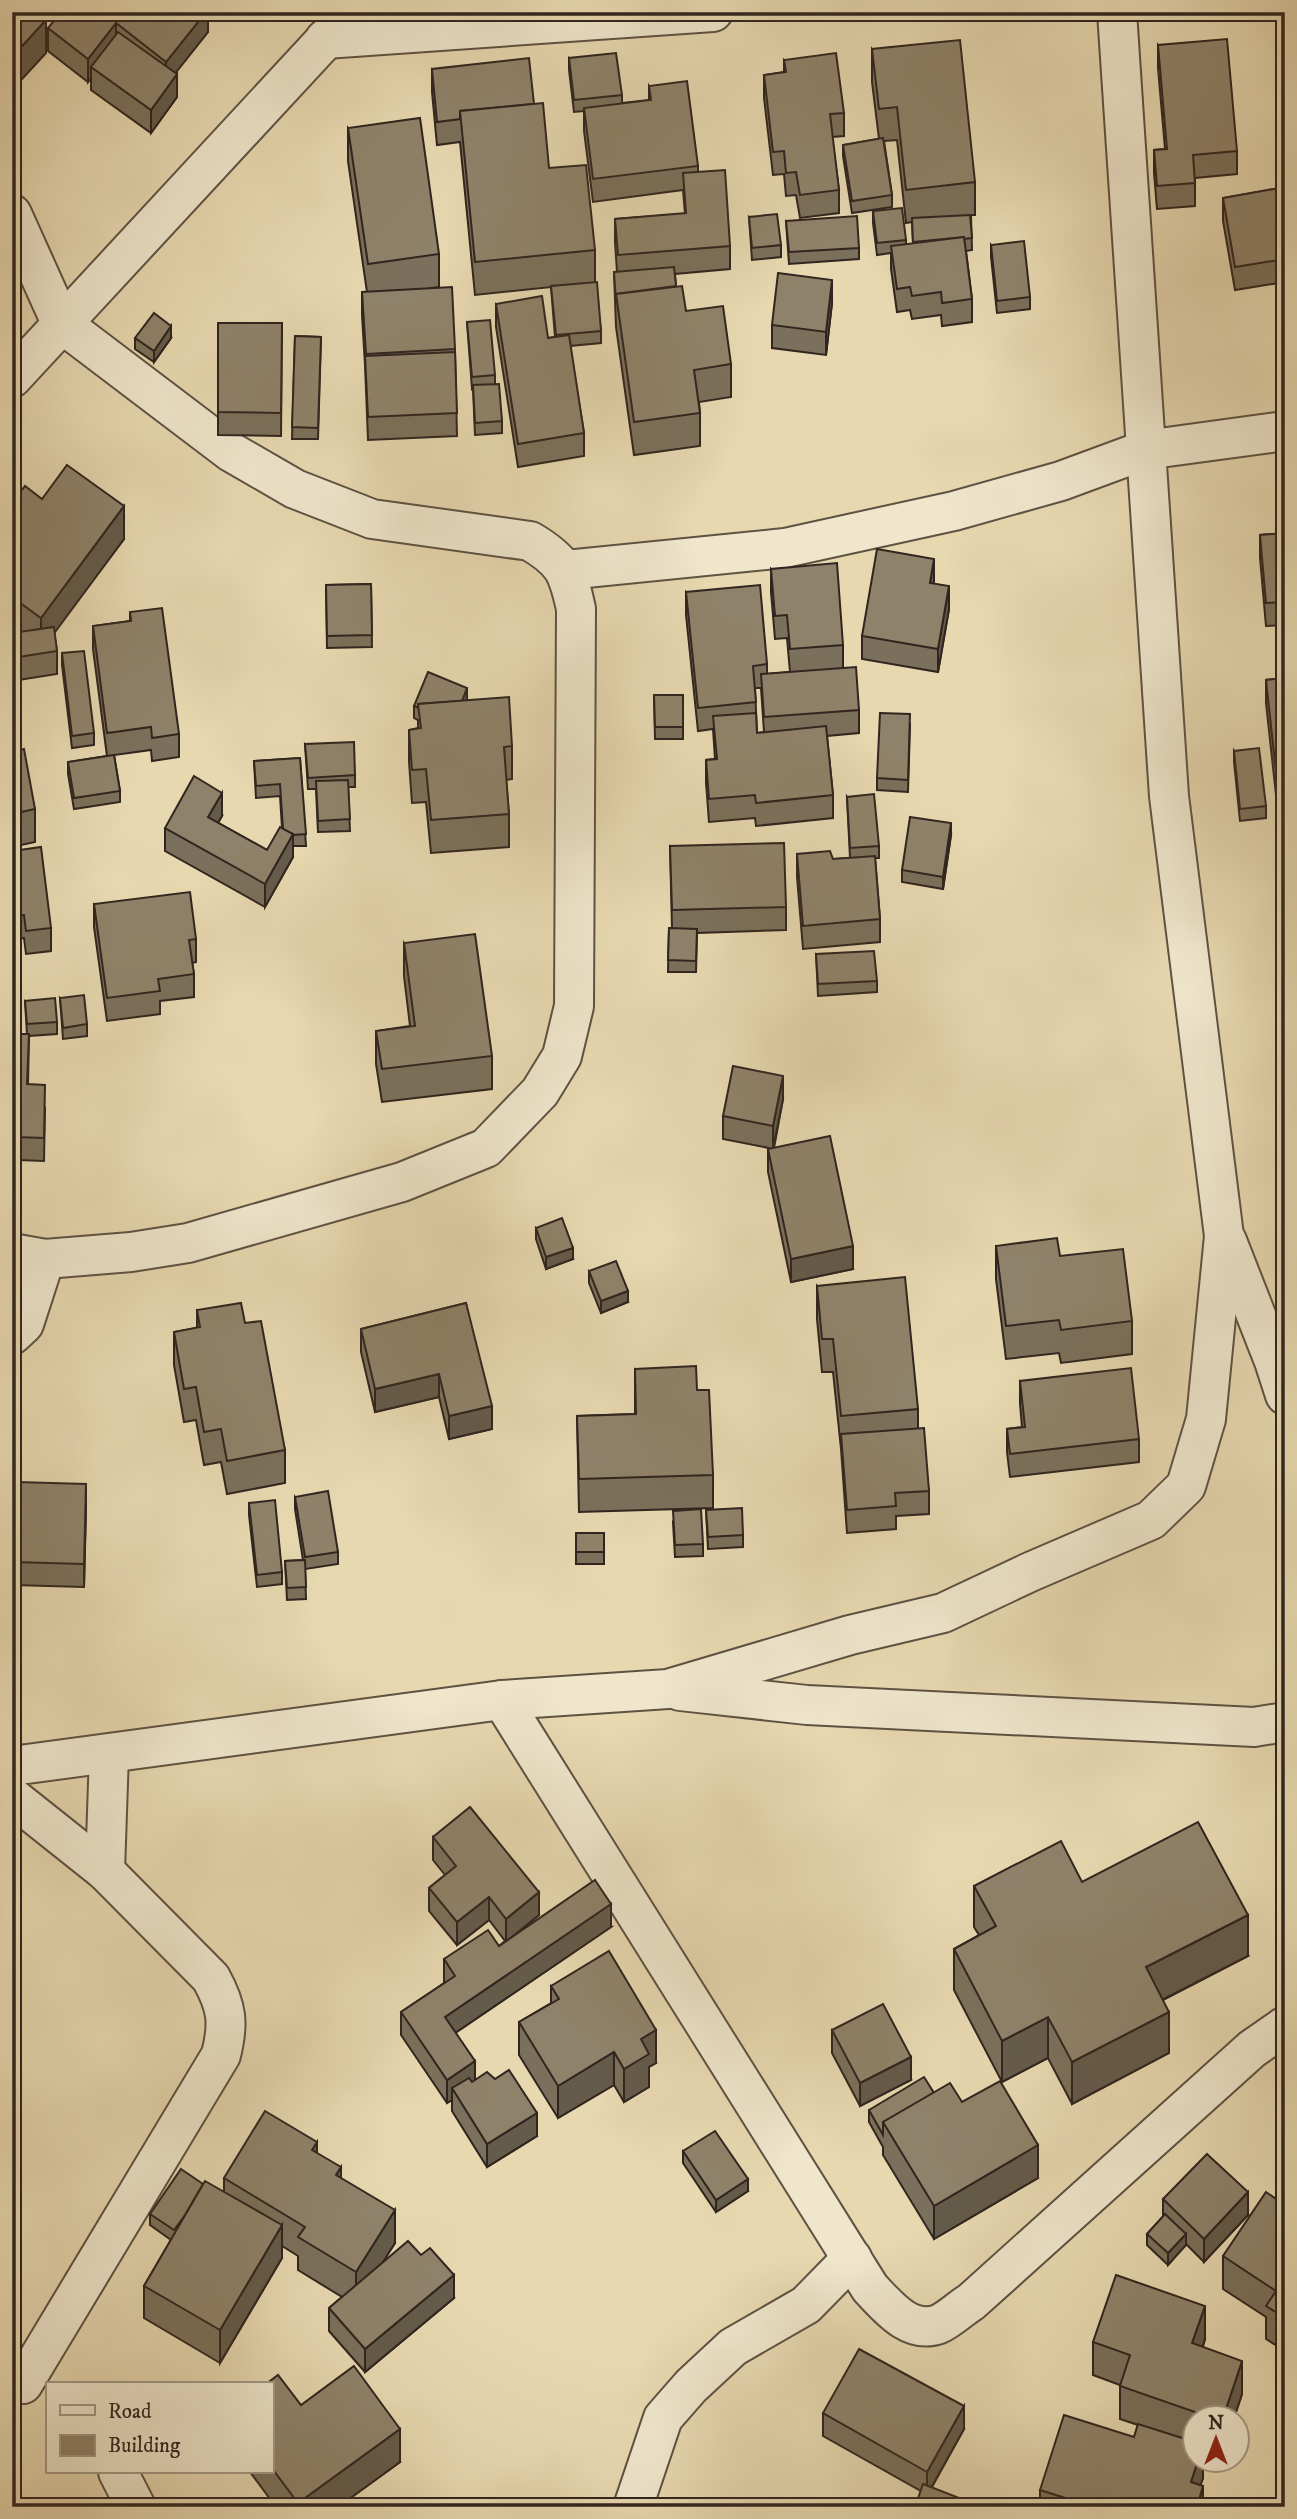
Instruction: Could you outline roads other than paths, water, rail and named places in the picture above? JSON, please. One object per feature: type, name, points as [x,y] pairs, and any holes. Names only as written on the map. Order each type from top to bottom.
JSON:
[{"type":"street","points":[[12,378],[338,25],[713,12]]},
{"type":"street","points":[[668,1689],[850,1635],[943,1613],[1151,1520],[1186,1486],[1206,1419],[1224,1236],[1169,796],[1117,12]]},
{"type":"street","points":[[12,214],[61,323],[231,453],[295,489],[372,519],[530,541],[549,552],[566,570],[576,609],[574,1006],[562,1056],[540,1092],[486,1148],[402,1182],[188,1243],[131,1252],[29,1256],[24,1324],[12,1335]]},
{"type":"street","points":[[566,570],[785,548],[954,511],[1060,481],[1145,450],[1285,430]]},
{"type":"street","points":[[1224,1236],[1285,1395]]},
{"type":"street","points":[[12,1766],[502,1700],[668,1689],[807,1705],[1254,1727],[1285,1722]]},
{"type":"street","points":[[502,1700],[870,2288],[897,2316],[918,2326],[939,2324],[971,2302],[1252,2049],[1285,2026]]},
{"type":"street","points":[[105,1871],[109,1754]]},
{"type":"street","points":[[12,1797],[105,1871],[211,1979],[222,1998],[227,2031],[221,2055],[27,2389]]},
{"type":"street","points":[[633,2507],[663,2418],[677,2402],[733,2347],[806,2305],[852,2259]]},
{"type":"street","points":[[119,2474],[136,2507]]}]
